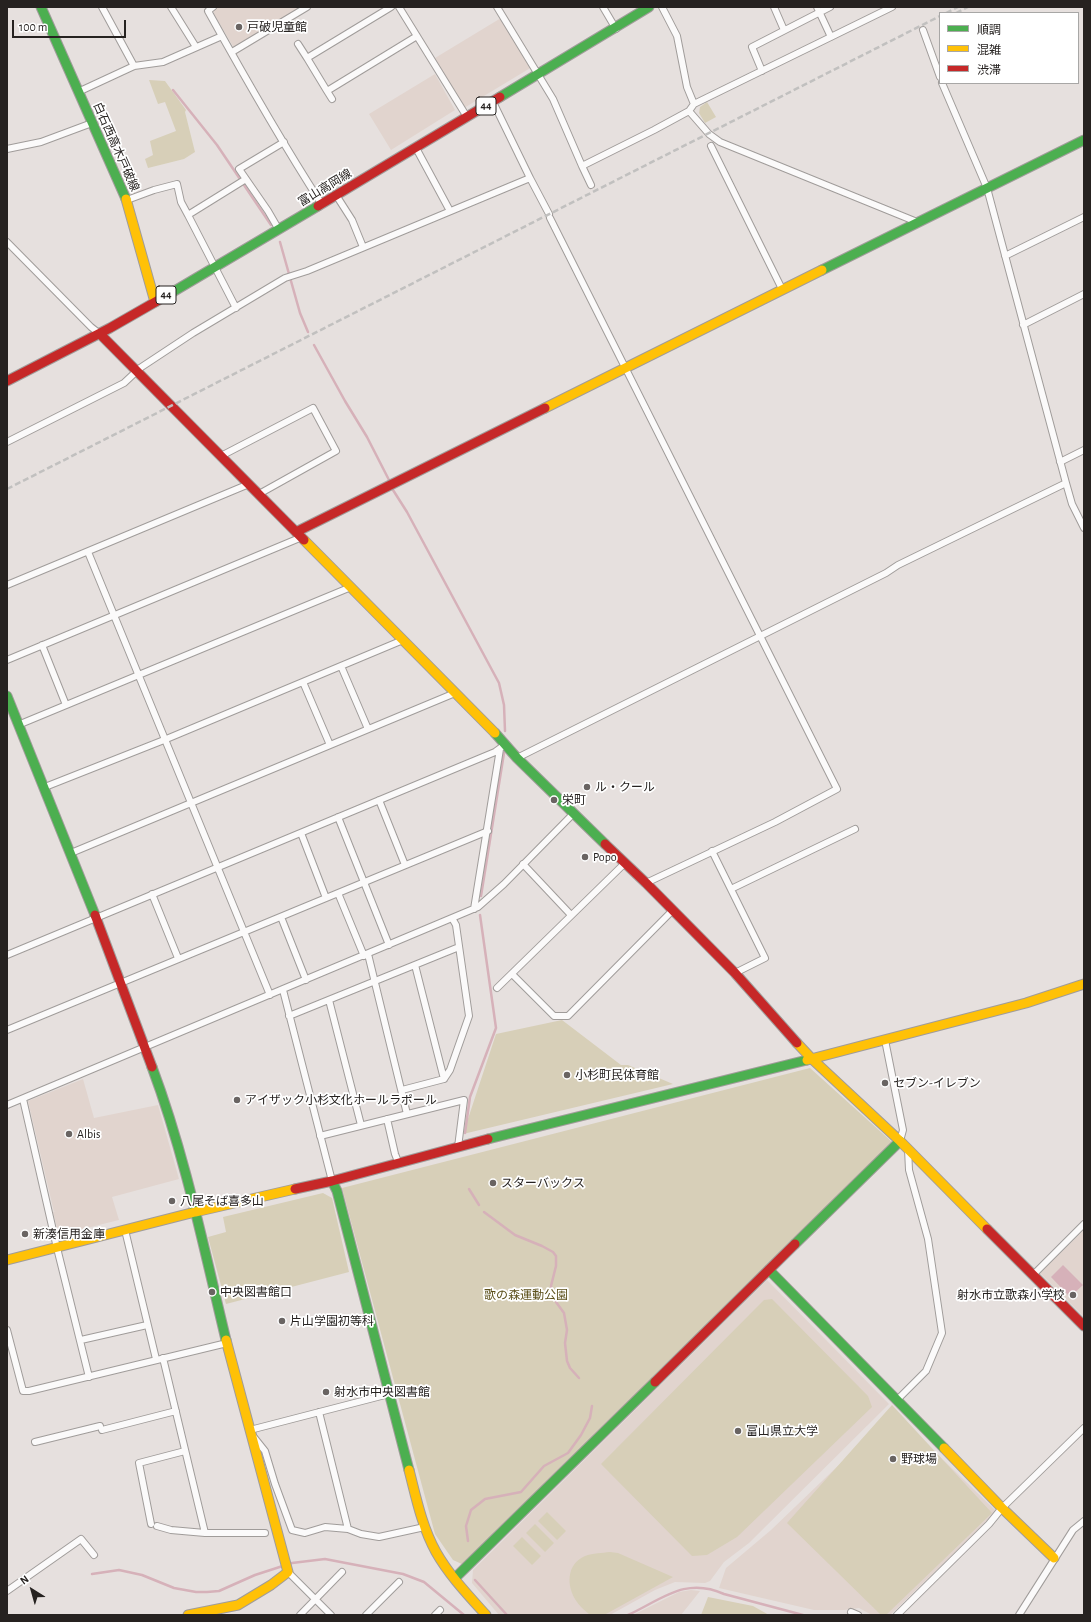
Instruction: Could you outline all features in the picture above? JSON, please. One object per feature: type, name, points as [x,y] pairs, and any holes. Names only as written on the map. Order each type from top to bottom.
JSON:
[{"type":"street","name":"白石西高木戸破線","points":[[41,7],[127,200],[155,302]]},
{"type":"street","points":[[102,7],[134,66]]},
{"type":"street","points":[[171,7],[196,47]]},
{"type":"street","points":[[213,7],[208,11],[321,203]]},
{"type":"street","points":[[232,52],[307,7]]},
{"type":"street","points":[[307,58],[391,7]]},
{"type":"street","points":[[399,7],[466,117]]},
{"type":"street","points":[[497,7],[553,99],[590,185]]},
{"type":"street","points":[[603,7],[616,28]]},
{"type":"street","name":"富山高岡線","points":[[7,381],[100,334],[279,230],[321,203],[336,196],[650,7]]},
{"type":"street","points":[[662,7],[677,36],[687,87],[694,104]]},
{"type":"street","points":[[774,7],[784,30]]},
{"type":"street","points":[[762,71],[752,47],[818,10],[830,7]]},
{"type":"street","points":[[582,166],[689,111],[694,104],[892,7]]},
{"type":"street","points":[[818,10],[832,37]]},
{"type":"street","points":[[923,30],[939,74]]},
{"type":"street","points":[[78,92],[134,66],[163,62],[222,36]]},
{"type":"street","points":[[327,91],[417,36]]},
{"type":"street","points":[[298,44],[332,99]]},
{"type":"street","points":[[942,84],[987,188],[1022,325],[1060,462],[1072,504],[1084,528]]},
{"type":"street","points":[[492,102],[550,216],[624,368],[837,789],[775,822],[646,883]]},
{"type":"street","points":[[689,111],[709,134],[720,142],[918,222]]},
{"type":"street","points":[[7,149],[41,142],[92,123]]},
{"type":"street","points":[[7,660],[114,616],[299,534],[624,368],[1084,140]]},
{"type":"street","points":[[279,230],[268,210],[239,169],[284,142]]},
{"type":"street","points":[[711,146],[782,289]]},
{"type":"street","points":[[416,148],[450,211]]},
{"type":"street","points":[[7,442],[124,383],[138,371],[193,333],[285,278],[307,271],[530,178]]},
{"type":"street","points":[[188,215],[246,179]]},
{"type":"street","points":[[127,200],[154,190],[177,184],[181,202],[236,308]]},
{"type":"street","points":[[336,196],[352,220],[363,247]]},
{"type":"street","points":[[1005,256],[1084,217]]},
{"type":"street","points":[[7,242],[91,328],[100,334],[138,371],[299,534],[455,693],[503,746],[673,910],[735,973],[811,1058],[900,1141],[1084,1326]]},
{"type":"street","points":[[1022,325],[1084,294]]},
{"type":"street","points":[[221,456],[313,408],[336,451],[259,494]]},
{"type":"street","points":[[1060,462],[1084,450]]},
{"type":"street","points":[[517,758],[760,637],[886,573],[898,565],[1066,483]]},
{"type":"street","points":[[7,585],[249,484]]},
{"type":"street","points":[[88,552],[270,995]]},
{"type":"street","points":[[18,725],[351,587]]},
{"type":"street","points":[[45,787],[164,740],[403,640]]},
{"type":"street","points":[[42,645],[66,705]]},
{"type":"street","points":[[341,666],[368,729]]},
{"type":"street","points":[[303,682],[330,745]]},
{"type":"street","points":[[71,853],[455,693]]},
{"type":"street","points":[[7,696],[45,787],[96,917],[165,1102],[287,1567],[331,1615]]},
{"type":"street","points":[[7,955],[338,818],[503,746]]},
{"type":"street","points":[[474,909],[503,746]]},
{"type":"street","points":[[379,800],[405,865]]},
{"type":"street","points":[[7,1106],[474,909],[499,889],[573,814]]},
{"type":"street","points":[[338,818],[389,945]]},
{"type":"street","points":[[731,889],[855,829]]},
{"type":"street","points":[[7,1030],[488,831]]},
{"type":"street","points":[[300,833],[326,898]]},
{"type":"street","points":[[712,851],[765,958],[735,973]]},
{"type":"street","points":[[497,988],[625,863]]},
{"type":"street","points":[[523,864],[571,915]]},
{"type":"street","points":[[338,893],[366,955],[375,982],[407,1114]]},
{"type":"street","points":[[152,894],[178,958]]},
{"type":"street","points":[[512,974],[554,1016],[568,1016],[673,910]]},
{"type":"street","points":[[281,917],[306,980]]},
{"type":"street","points":[[402,1090],[444,1079],[450,1070],[469,1016],[456,924],[452,918]]},
{"type":"street","points":[[289,1016],[459,947]]},
{"type":"street","points":[[414,965],[444,1079]]},
{"type":"street","points":[[7,1260],[195,1212],[332,1181],[458,1147],[885,1040],[1026,1003],[1084,984]]},
{"type":"street","points":[[282,990],[332,1181],[339,1198],[424,1525],[441,1561],[486,1615]]},
{"type":"street","points":[[329,1000],[361,1125]]},
{"type":"street","points":[[455,1578],[900,1141],[903,1130],[885,1040]]},
{"type":"street","points":[[23,1099],[57,1248],[89,1377]]},
{"type":"street","points":[[320,1136],[464,1100],[458,1147]]},
{"type":"street","points":[[387,1119],[394,1154],[399,1164]]},
{"type":"street","points":[[898,1400],[926,1371],[942,1333],[928,1239],[909,1170],[908,1149]]},
{"type":"street","points":[[1033,1275],[1084,1224]]},
{"type":"street","points":[[125,1230],[156,1360]]},
{"type":"street","points":[[769,1270],[898,1400],[1002,1508],[1054,1558]]},
{"type":"street","points":[[81,1340],[147,1325]]},
{"type":"street","points":[[7,1330],[23,1391],[29,1391],[89,1377],[227,1343]]},
{"type":"street","points":[[163,1358],[205,1533]]},
{"type":"street","points":[[251,1432],[319,1412],[389,1394]]},
{"type":"street","points":[[35,1442],[176,1411]]},
{"type":"street","points":[[319,1412],[348,1529]]},
{"type":"street","points":[[897,1615],[989,1524],[1002,1508],[1084,1428]]},
{"type":"street","points":[[251,1432],[265,1451],[275,1484],[292,1530],[305,1532],[325,1527],[348,1529],[379,1538],[420,1528],[424,1525]]},
{"type":"street","points":[[185,1451],[140,1463],[154,1525],[170,1530],[205,1533],[265,1533]]},
{"type":"street","points":[[1019,1615],[1072,1530],[1084,1521]]},
{"type":"street","points":[[7,1591],[81,1539],[94,1555]]},
{"type":"street","points":[[188,1615],[209,1613],[238,1605],[271,1585],[287,1567]]},
{"type":"street","points":[[300,1615],[342,1572]]},
{"type":"street","points":[[366,1615],[399,1582]]},
{"type":"street","points":[[435,1615],[440,1610]]},
{"type":"street","points":[[851,1612],[858,1615]]},
{"type":"shaded area","points":[[301,7],[234,48],[214,14],[214,8]]},
{"type":"shaded area","points":[[501,18],[532,67],[464,108],[435,58]]},
{"type":"shaded area","points":[[435,74],[455,110],[391,150],[369,114]]},
{"type":"shaded area","points":[[83,1079],[94,1118],[158,1105],[179,1179],[112,1197],[119,1220],[59,1235],[28,1101]]},
{"type":"shaded area","name":"射水市立歌森小学校","points":[[1084,1230],[1084,1317],[1040,1273]]},
{"type":"shaded area","points":[[1063,1265],[1083,1285],[1070,1297],[1051,1277]]},
{"type":"shaded area","name":"富山県立大学","points":[[767,1280],[889,1404],[749,1543],[724,1562],[710,1581],[705,1583],[675,1582],[655,1590],[610,1615],[499,1615],[472,1583],[473,1570]]},
{"type":"shaded area","name":"野球場","points":[[894,1412],[997,1512],[890,1615],[872,1615],[859,1608],[844,1610],[814,1610],[719,1588],[726,1568],[771,1530]]},
{"type":"shaded area","points":[[691,1590],[700,1591],[681,1615],[633,1615],[679,1592]]},
{"type":"green space","points":[[149,80],[165,81],[186,110],[185,112],[195,152],[184,159],[148,168],[145,159],[153,155],[150,141],[176,131],[165,102],[158,104]]},
{"type":"green space","points":[[707,102],[716,117],[705,123],[699,113],[700,107]]},
{"type":"green space","name":"小杉町民体育館","points":[[562,1020],[621,1065],[628,1065],[673,1084],[463,1134],[496,1034]]},
{"type":"green space","name":"歌の森運動公園","points":[[810,1068],[892,1142],[464,1565],[453,1560],[435,1534],[342,1188]]},
{"type":"green space","points":[[323,1193],[332,1198],[349,1272],[226,1304],[208,1237],[226,1232],[223,1217]]},
{"type":"green space","points":[[772,1299],[868,1396],[872,1407],[737,1537],[707,1555],[692,1556],[601,1464],[764,1300]]},
{"type":"green space","name":"野球場","points":[[892,1405],[992,1513],[886,1615],[881,1615],[787,1523]]},
{"type":"green space","points":[[547,1512],[566,1531],[557,1540],[538,1521]]},
{"type":"green space","points":[[535,1524],[554,1543],[545,1552],[526,1533]]},
{"type":"green space","points":[[522,1537],[541,1556],[532,1565],[513,1546]]},
{"type":"green space","points":[[610,1552],[618,1553],[673,1577],[606,1614],[590,1615],[580,1606],[573,1596],[570,1583],[571,1570],[574,1564],[585,1556]]},
{"type":"green space","points":[[708,1597],[753,1606],[769,1615],[701,1615]]},
{"type":"waterway","points":[[173,90],[217,145],[271,225]]},
{"type":"waterway","points":[[280,242],[300,313],[308,332]]},
{"type":"waterway","points":[[314,345],[367,437],[389,480]]},
{"type":"waterway","points":[[393,490],[407,512],[499,683],[504,705],[505,731]]},
{"type":"waterway","points":[[481,896],[504,753]]},
{"type":"waterway","points":[[465,1133],[470,1097],[496,1028],[480,915]]},
{"type":"waterway","points":[[469,1189],[479,1205]]},
{"type":"waterway","points":[[484,1212],[515,1235],[542,1246],[553,1252],[556,1256],[556,1266],[551,1286],[556,1302],[564,1313],[567,1330],[565,1343],[567,1361],[570,1368],[579,1378]]},
{"type":"waterway","points":[[468,1541],[466,1526],[471,1510],[485,1499],[521,1492],[544,1466],[568,1453],[581,1435],[590,1418],[592,1406]]},
{"type":"waterway","points":[[92,1574],[119,1570],[142,1575],[174,1588],[196,1592],[207,1592],[219,1591],[255,1575],[292,1563],[325,1559],[403,1574],[424,1582],[464,1615]]},
{"type":"waterway","points":[[475,1580],[507,1615]]},
{"type":"waterway","points":[[628,1615],[674,1592],[697,1588],[710,1589],[803,1615]]},
{"type":"railway","points":[[948,12],[958,7]]},
{"type":"railway","points":[[958,12],[968,7]]},
{"type":"railway","points":[[7,489],[939,17]]},
{"type":"traffic: fast","points":[[41,7],[126,199]]},
{"type":"traffic: fast","points":[[500,97],[649,7]]},
{"type":"traffic: fast","points":[[822,270],[1084,140]]},
{"type":"traffic: fast","points":[[171,293],[318,206]]},
{"type":"traffic: fast","points":[[7,696],[95,915]]},
{"type":"traffic: fast","points":[[495,733],[517,758],[605,844]]},
{"type":"traffic: fast","points":[[488,1139],[807,1060]]},
{"type":"traffic: fast","points":[[152,1067],[164,1100],[184,1168],[226,1340]]},
{"type":"traffic: fast","points":[[795,1244],[900,1141]]},
{"type":"traffic: fast","points":[[332,1181],[337,1191],[409,1470]]},
{"type":"traffic: fast","points":[[769,1270],[944,1448]]},
{"type":"traffic: fast","points":[[455,1578],[655,1382]]},
{"type":"traffic: slow","points":[[126,199],[155,302]]},
{"type":"traffic: slow","points":[[545,408],[822,270]]},
{"type":"traffic: slow","points":[[304,540],[495,733]]},
{"type":"traffic: slow","points":[[807,1060],[1026,1003],[1084,984]]},
{"type":"traffic: slow","points":[[797,1043],[811,1058],[900,1141],[987,1229]]},
{"type":"traffic: slow","points":[[7,1260],[195,1212],[295,1189]]},
{"type":"traffic: slow","points":[[188,1615],[238,1605],[271,1585],[288,1572],[226,1340]]},
{"type":"traffic: slow","points":[[944,1448],[1002,1508],[1054,1558]]},
{"type":"traffic: slow","points":[[409,1470],[423,1522],[436,1552],[453,1577],[486,1615]]},
{"type":"traffic: jam","points":[[318,206],[500,97]]},
{"type":"traffic: jam","points":[[7,381],[110,328],[171,293]]},
{"type":"traffic: jam","points":[[100,334],[304,540]]},
{"type":"traffic: jam","points":[[296,532],[545,408]]},
{"type":"traffic: jam","points":[[605,844],[735,973],[797,1043]]},
{"type":"traffic: jam","points":[[95,915],[152,1067]]},
{"type":"traffic: jam","points":[[295,1189],[332,1181],[488,1139]]},
{"type":"traffic: jam","points":[[987,1229],[1084,1326]]},
{"type":"traffic: jam","points":[[655,1382],[795,1244]]},
{"type":"place","name":"戸破児童館","points":[[239,27]]},
{"type":"place","name":"ル・クール","points":[[587,787]]},
{"type":"place","name":"栄町","points":[[554,800]]},
{"type":"place","name":"Popo","points":[[585,857]]},
{"type":"place","name":"小杉町民体育館","points":[[567,1075]]},
{"type":"place","name":"セブン-イレブン","points":[[885,1083]]},
{"type":"place","name":"アイザック小杉文化ホールラポール","points":[[237,1100]]},
{"type":"place","name":"Albis","points":[[69,1134]]},
{"type":"place","name":"スターバックス","points":[[493,1183]]},
{"type":"place","name":"八尾そば喜多山","points":[[172,1201]]},
{"type":"place","name":"新湊信用金庫","points":[[25,1234]]},
{"type":"place","name":"中央図書館口","points":[[212,1292]]},
{"type":"place","name":"射水市立歌森小学校","points":[[1073,1295]]},
{"type":"place","name":"片山学園初等科","points":[[282,1321]]},
{"type":"place","name":"射水市中央図書館","points":[[326,1392]]},
{"type":"place","name":"富山県立大学","points":[[738,1431]]},
{"type":"place","name":"野球場","points":[[893,1459]]}]
